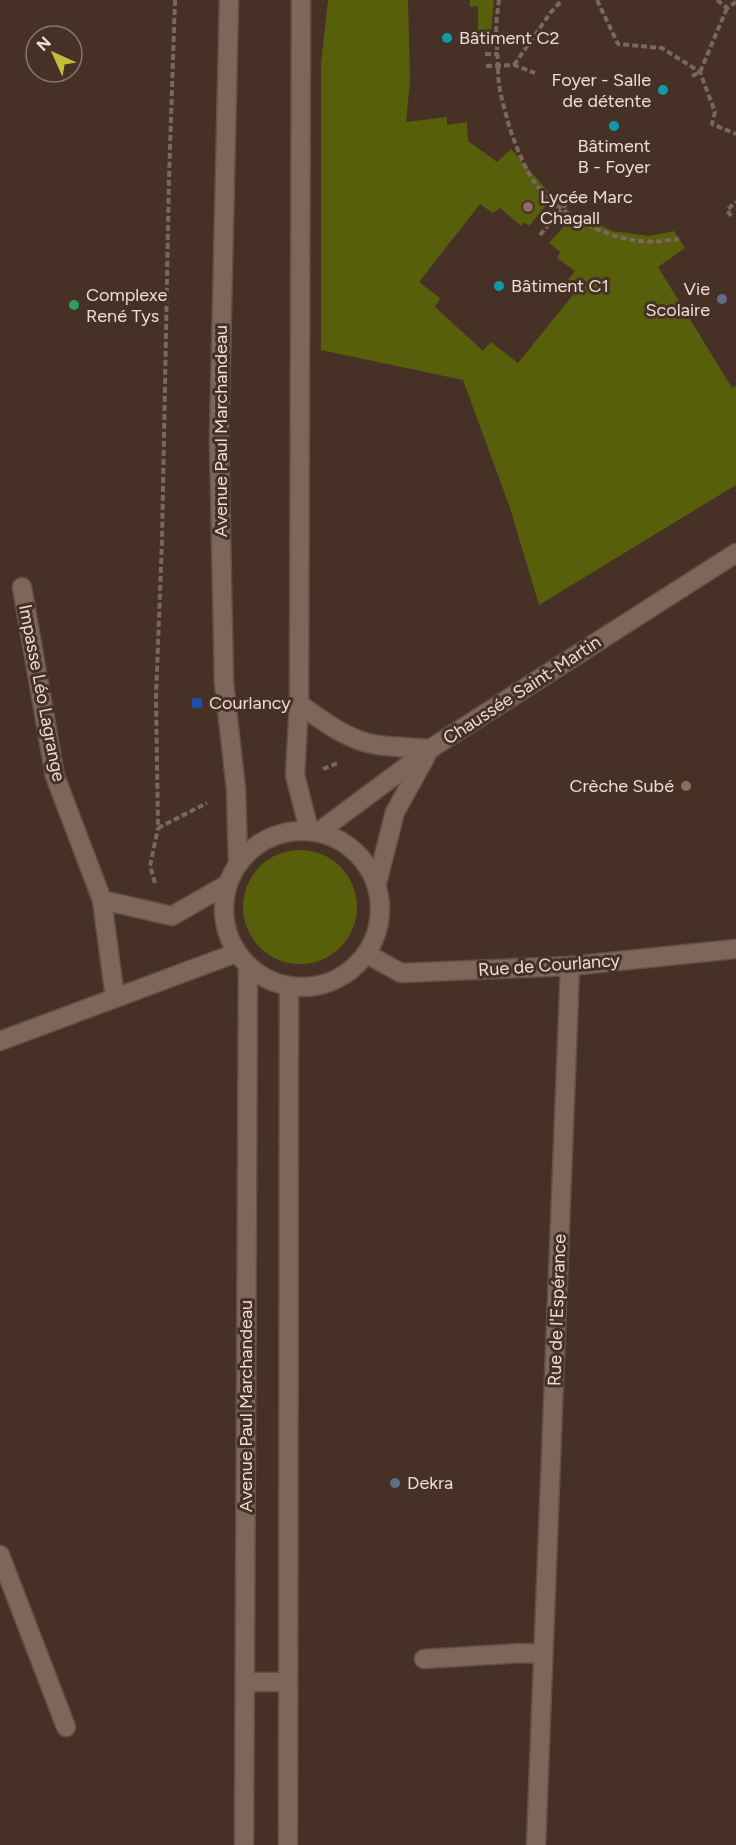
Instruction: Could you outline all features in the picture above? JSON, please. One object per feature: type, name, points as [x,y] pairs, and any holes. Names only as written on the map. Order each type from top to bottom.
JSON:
[{"type":"street","name":"Avenue Paul Marchandeau","points":[[229,0],[219,439],[224,684],[236,789],[238,862]]},
{"type":"street","points":[[301,0],[299,704],[295,775],[314,830]]},
{"type":"street","name":"Chaussée Saint-Martin","points":[[376,883],[395,812],[430,749],[736,553]]},
{"type":"street","name":"Impasse Léo Lagrange","points":[[22,587],[55,776],[102,900],[115,998]]},
{"type":"street","points":[[299,704],[330,727],[355,738],[376,745],[430,749]]},
{"type":"street","points":[[314,830],[430,749]]},
{"type":"street","points":[[290,830],[314,830],[349,845],[365,862],[376,883],[381,908],[380,916],[377,932],[367,954],[352,970],[332,982],[311,987],[289,987],[267,980],[242,960],[224,920],[226,885],[238,862],[253,847],[270,836],[290,830]]},
{"type":"street","points":[[102,900],[172,916],[226,885]]},
{"type":"street","name":"Rue de Courlancy","points":[[367,954],[401,973],[570,966],[736,949]]},
{"type":"street","name":"Avenue Paul Marchandeau","points":[[242,960],[244,1845]]},
{"type":"street","points":[[0,1041],[115,998],[242,960]]},
{"type":"street","name":"Rue de l'Espérance","points":[[536,1845],[570,966]]},
{"type":"street","points":[[288,1845],[289,987]]},
{"type":"street","points":[[0,1556],[66,1727]]},
{"type":"street","points":[[424,1659],[521,1653],[543,1654]]},
{"type":"street","points":[[245,1682],[288,1682]]},
{"type":"path","points":[[499,0],[496,25],[498,83],[511,135],[535,184],[562,209],[591,227],[633,240],[679,239]]},
{"type":"path","points":[[514,65],[562,0]]},
{"type":"path","points":[[597,0],[618,44],[662,48],[700,72],[715,112],[712,124],[736,134]]},
{"type":"path","points":[[717,0],[727,8]]},
{"type":"path","points":[[692,76],[700,72],[727,8],[736,2]]},
{"type":"path","points":[[485,54],[498,54]]},
{"type":"path","points":[[486,66],[514,65],[536,73]]},
{"type":"path","points":[[731,216],[727,210],[736,202]]},
{"type":"path","points":[[540,235],[566,204]]},
{"type":"path","points":[[158,828],[150,866],[155,884],[172,916]]},
{"type":"green space","points":[[328,0],[408,0],[410,81],[406,122],[447,117],[447,125],[467,122],[468,141],[497,162],[511,149],[553,197],[529,226],[524,222],[521,226],[500,208],[493,213],[480,204],[419,282],[440,298],[435,307],[483,351],[491,342],[518,363],[577,290],[567,281],[575,271],[557,258],[560,252],[549,243],[576,213],[612,231],[649,236],[674,231],[685,248],[658,267],[732,388],[736,386],[736,485],[539,605],[510,508],[463,380],[321,350],[321,64]]},
{"type":"green space","points":[[470,0],[494,0],[492,42],[486,43],[486,33],[478,33],[478,6],[470,7]]},
{"type":"green space","points":[[300,850],[322,854],[341,866],[353,885],[357,907],[353,929],[341,948],[322,960],[300,964],[278,960],[259,948],[247,929],[243,907],[247,885],[259,866],[278,854]]},
{"type":"place","name":"Bâtiment C2","points":[[447,38]]},
{"type":"place","name":"Foyer - Salle de détente","points":[[663,90]]},
{"type":"place","name":"Bâtiment B - Foyer","points":[[614,126]]},
{"type":"place","name":"Lycée Marc Chagall","points":[[528,207]]},
{"type":"place","name":"Bâtiment C1","points":[[499,286]]},
{"type":"place","name":"Vie Scolaire","points":[[722,299]]},
{"type":"place","name":"Complexe René Tys","points":[[74,305]]},
{"type":"place","name":"Courlancy","points":[[197,703]]},
{"type":"place","name":"Crèche Subé","points":[[686,786]]},
{"type":"place","name":"Dekra","points":[[395,1483]]}]
